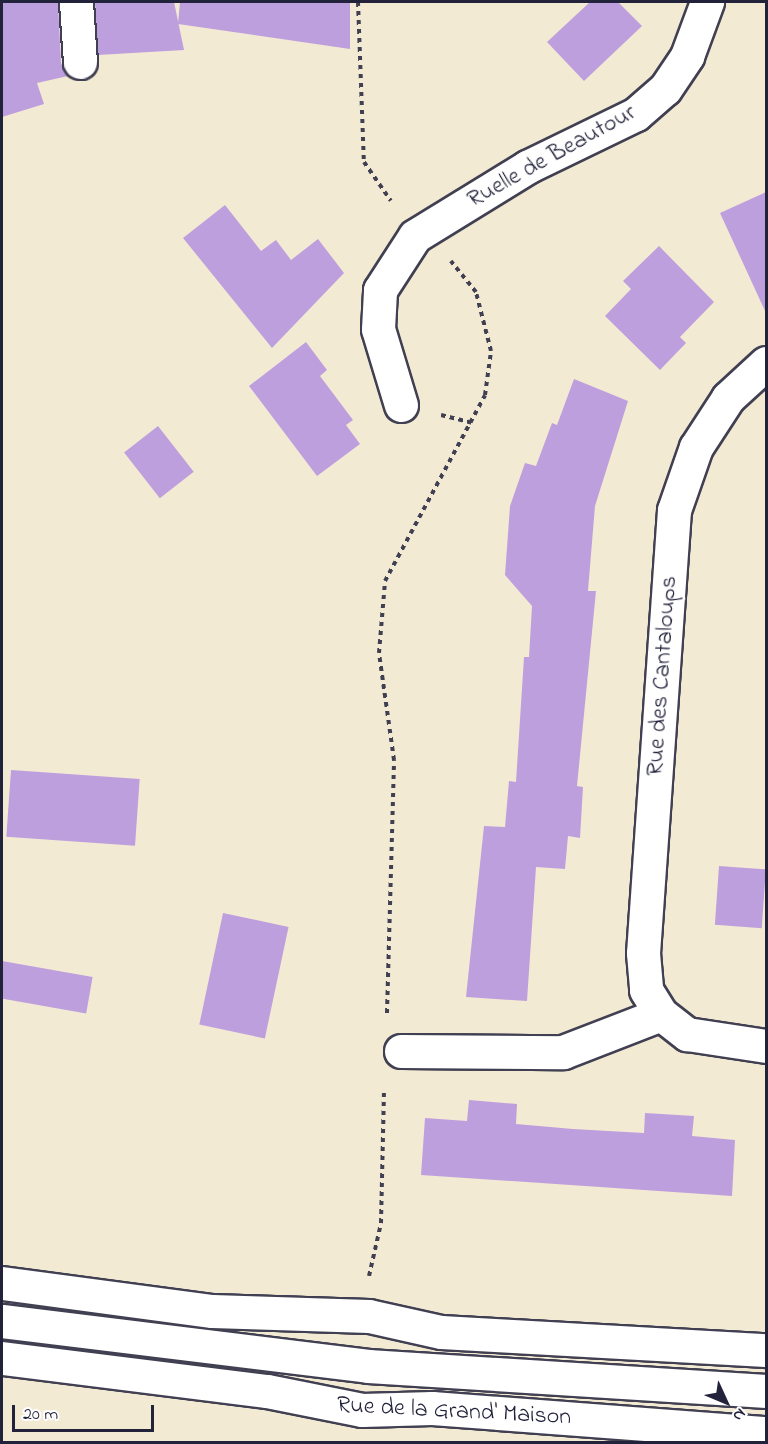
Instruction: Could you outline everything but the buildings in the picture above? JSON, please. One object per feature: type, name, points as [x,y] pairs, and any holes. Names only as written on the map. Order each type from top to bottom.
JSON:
[{"type":"main road","points":[[76,2],[80,62]]},
{"type":"main road","name":"Ruelle de Beautour","points":[[401,405],[378,329],[380,290],[415,236],[527,167],[636,114],[665,89],[687,56],[707,2]]},
{"type":"main road","name":"Rue des Cantaloups","points":[[766,363],[728,398],[696,447],[674,510],[643,953],[646,990],[661,1014],[687,1034],[766,1046]]},
{"type":"main road","points":[[394,1038],[563,1052],[661,1014]]},
{"type":"main road","points":[[2,1283],[224,1312],[369,1316],[441,1332],[766,1350]]},
{"type":"main road","name":"Rue de la Grand' Maison","points":[[2,1321],[368,1365],[766,1391]]},
{"type":"main road","name":"Rue de la Grand' Maison","points":[[2,1358],[267,1391],[362,1410],[432,1408],[766,1433]]},
{"type":"path","points":[[358,2],[364,162],[415,236],[460,269],[476,292],[491,351],[485,395],[385,581],[379,653],[394,760],[394,1038]]},
{"type":"path","points":[[369,1316],[365,1288],[381,1223],[384,1084]]}]
